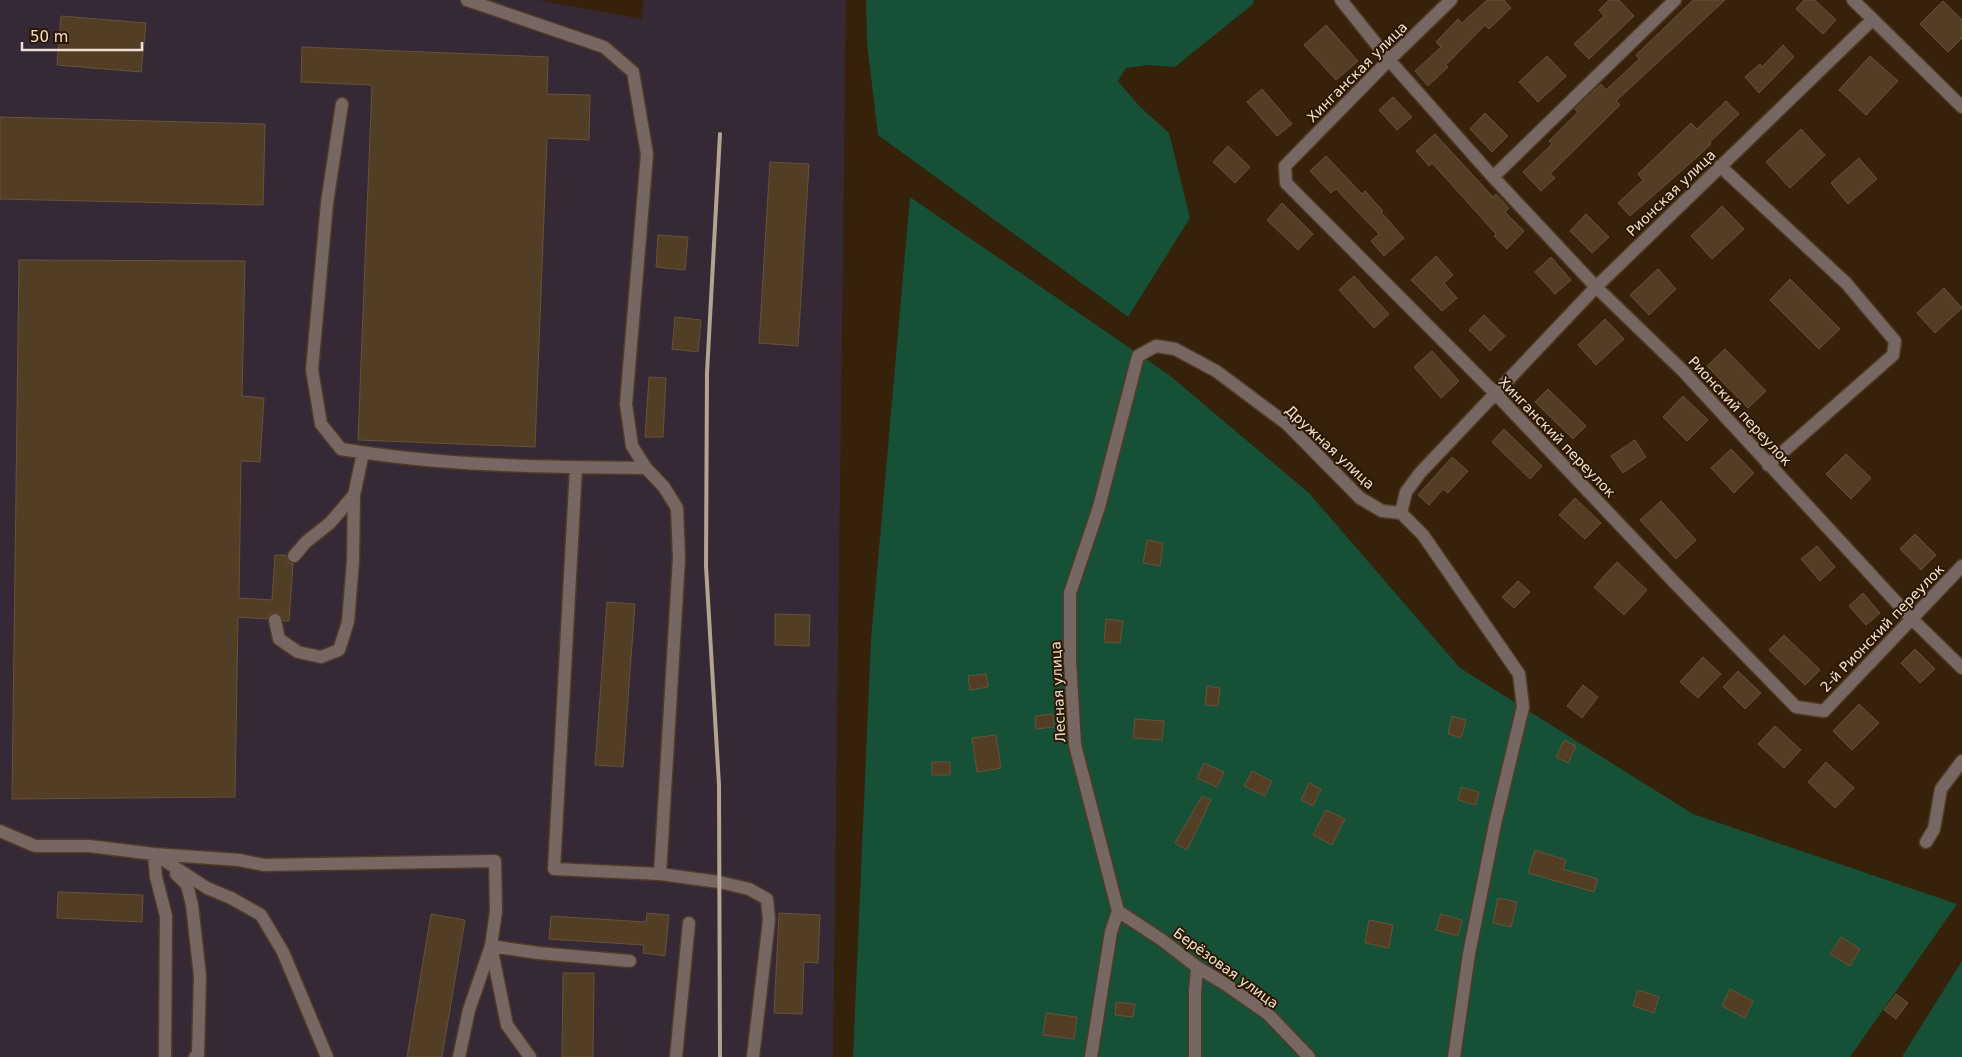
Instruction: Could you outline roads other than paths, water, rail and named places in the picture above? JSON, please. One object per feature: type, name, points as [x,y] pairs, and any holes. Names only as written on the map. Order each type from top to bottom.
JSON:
[{"type":"street","points":[[467,0],[604,47],[633,72],[647,154],[626,404],[632,446],[646,468],[664,487],[677,508],[679,558],[660,874]]},
{"type":"street","name":"Рионский переулок","points":[[1342,0],[1389,60],[1493,177],[1596,288],[1683,371],[1911,618],[1962,668]]},
{"type":"street","name":"Хинганская улица","points":[[1285,166],[1451,0]]},
{"type":"street","points":[[1493,177],[1675,0]]},
{"type":"street","points":[[1853,0],[1962,107]]},
{"type":"street","name":"Рионская улица","points":[[1495,393],[1596,288],[1872,20]]},
{"type":"street","points":[[342,104],[327,203],[312,370],[320,424],[341,449],[363,453],[494,465],[646,468]]},
{"type":"street","name":"Хинганский переулок","points":[[1285,166],[1286,183],[1495,393],[1675,584],[1796,707],[1824,711]]},
{"type":"street","points":[[1720,166],[1846,283],[1895,341],[1893,355],[1768,465]]},
{"type":"street","name":"Дружная улица","points":[[1138,356],[1156,346],[1175,349],[1216,371],[1287,424],[1360,498],[1382,511],[1402,513]]},
{"type":"street","name":"Лесная улица","points":[[1118,911],[1075,746],[1070,660],[1070,593],[1099,508],[1138,356]]},
{"type":"street","points":[[1454,1057],[1469,954],[1495,824],[1523,707],[1519,674],[1423,535],[1402,513],[1406,492],[1420,474],[1495,393]]},
{"type":"street","points":[[275,620],[279,638],[298,652],[321,657],[339,650],[348,622],[354,496],[363,453]]},
{"type":"street","points":[[576,467],[554,869],[660,874],[719,882],[749,889],[767,899],[769,920],[753,1057]]},
{"type":"street","points":[[294,556],[306,542],[330,523],[354,496]]},
{"type":"street","name":"2-й Рионский переулок","points":[[1824,711],[1962,566]]},
{"type":"street","points":[[1926,842],[1934,829],[1941,790],[1962,761]]},
{"type":"street","points":[[0,832],[35,846],[89,846],[154,854],[239,860],[264,865],[496,861],[496,911],[491,946],[468,1010],[459,1057]]},
{"type":"street","points":[[154,854],[156,877],[166,916],[165,1057]]},
{"type":"street","points":[[154,854],[187,885],[192,906],[200,976],[198,1054],[195,1057]]},
{"type":"street","points":[[154,854],[207,888],[231,898],[261,915],[283,952],[326,1057]]},
{"type":"street","points":[[1091,1057],[1110,932],[1118,911]]},
{"type":"street","name":"Берёзовая улица","points":[[1118,911],[1268,1014],[1309,1057]]},
{"type":"street","points":[[676,1057],[690,923]]},
{"type":"street","points":[[491,946],[538,953],[630,961]]},
{"type":"street","points":[[491,946],[507,1025],[530,1057]]},
{"type":"street","points":[[1195,1057],[1197,967]]},
{"type":"railway","points":[[720,134],[707,373],[706,566],[719,785],[720,1057]]}]
